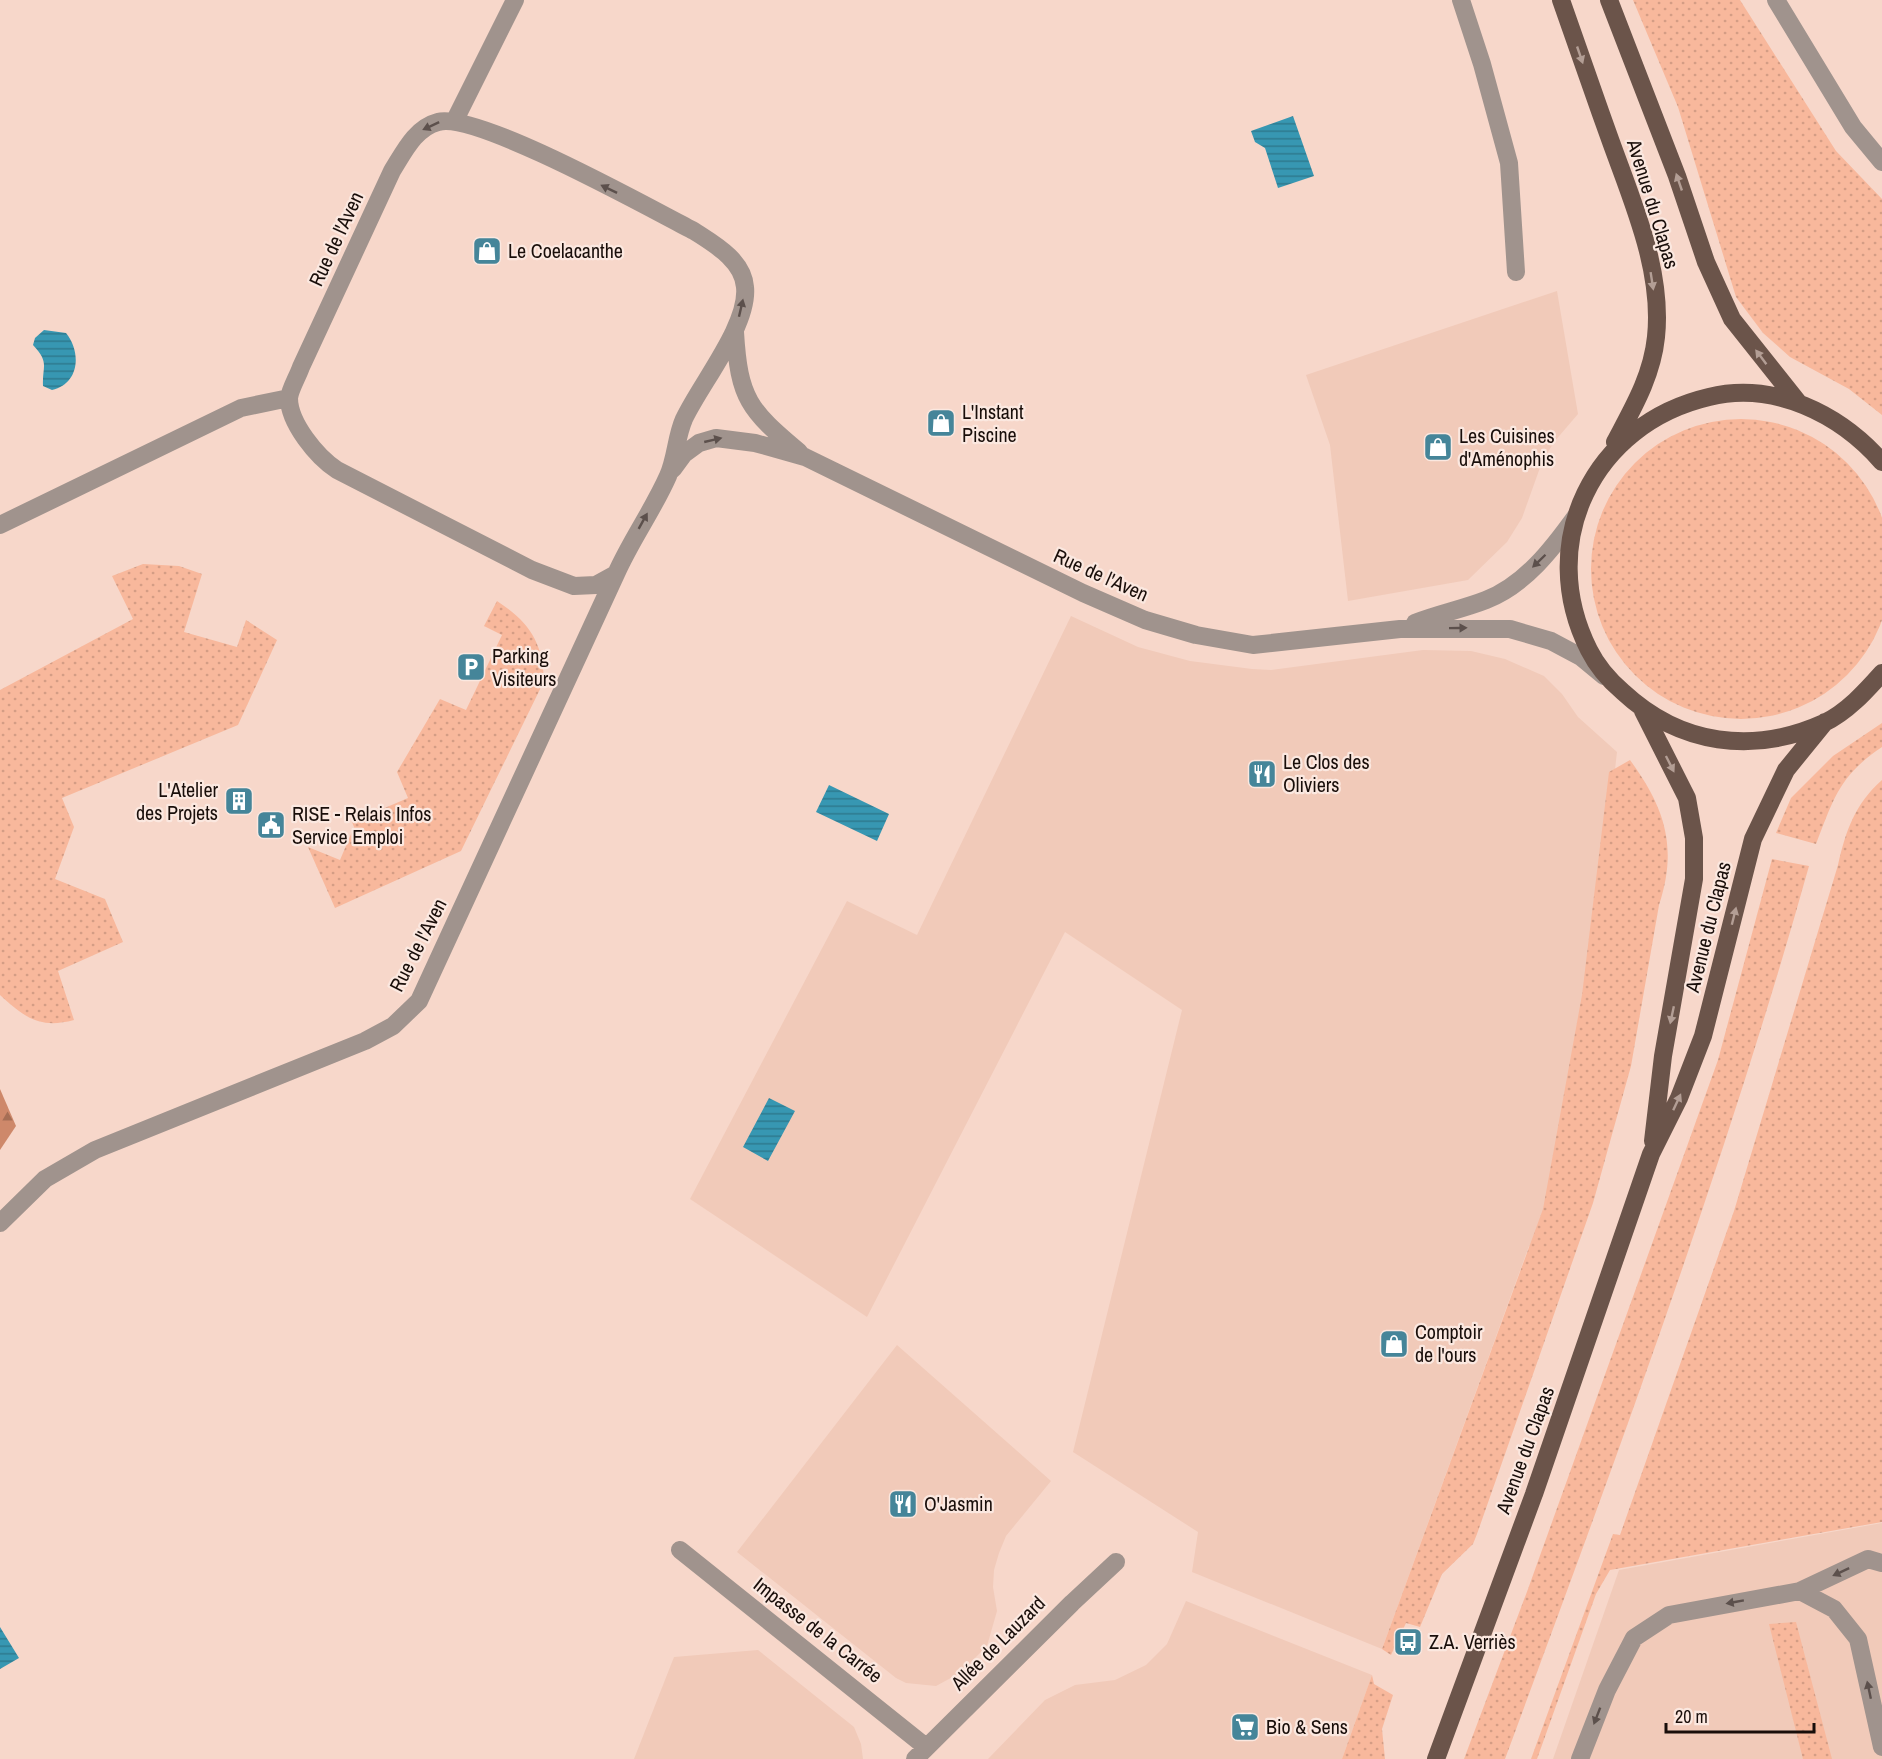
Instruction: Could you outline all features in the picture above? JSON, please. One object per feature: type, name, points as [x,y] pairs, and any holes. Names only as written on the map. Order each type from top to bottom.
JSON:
[{"type":"main road","name":"Avenue du Clapas","points":[[1562,0],[1648,252],[1655,297],[1656,335],[1646,384],[1608,455]]},
{"type":"main road","name":"Avenue du Clapas","points":[[1609,0],[1677,177],[1706,262],[1727,309],[1768,367],[1798,402]]},
{"type":"main road","points":[[1882,462],[1838,422],[1798,402],[1746,393],[1715,395],[1685,402],[1656,415],[1631,433],[1608,455],[1589,483],[1576,516],[1568,568],[1576,619],[1589,652],[1610,680],[1643,711],[1699,737],[1742,742],[1785,737],[1825,722],[1858,700],[1882,673]]},
{"type":"main road","name":"Avenue du Clapas","points":[[1643,711],[1686,798],[1694,838],[1694,879],[1663,1056],[1652,1154]]},
{"type":"main road","name":"Avenue du Clapas","points":[[1436,1759],[1534,1494],[1652,1154],[1679,1098],[1703,1036],[1753,839],[1786,770],[1825,722]]},
{"type":"street","points":[[455,120],[515,0]]},
{"type":"street","points":[[1461,0],[1482,64],[1509,163],[1516,273]]},
{"type":"street","points":[[1776,0],[1853,127],[1882,162]]},
{"type":"street","name":"Rue de l'Aven","points":[[289,398],[368,222],[408,144],[423,128],[438,121],[455,120],[507,137],[694,231],[721,249],[739,267],[746,287],[735,332],[737,370],[746,395],[758,416],[805,457]]},
{"type":"street","name":"Rue de l'Aven","points":[[669,475],[683,421],[710,370],[735,332]]},
{"type":"street","points":[[0,525],[241,408],[289,398],[298,426],[308,443],[319,457],[337,470],[532,570],[574,586],[596,585],[616,574]]},
{"type":"street","name":"Rue de l'Aven","points":[[0,1223],[45,1179],[95,1150],[365,1041],[393,1026],[418,1002],[616,574],[669,475],[684,453],[716,438],[755,443],[805,457],[1083,593],[1144,620],[1196,635],[1253,645],[1400,629],[1486,627],[1530,633],[1551,641],[1581,657],[1610,680]]},
{"type":"street","name":"Rue de l'Aven","points":[[1400,629],[1488,599],[1511,586],[1555,545],[1576,516]]},
{"type":"street","name":"Impasse de la Carrée","points":[[680,1550],[921,1753]]},
{"type":"street","points":[[1580,1759],[1607,1690],[1634,1638],[1669,1615],[1800,1591],[1868,1559],[1882,1563]]},
{"type":"street","name":"Allée de Lauzard","points":[[921,1753],[1116,1562]]},
{"type":"street","points":[[1800,1591],[1834,1609],[1858,1639],[1882,1747]]},
{"type":"shaded area","points":[[1633,0],[1740,0],[1836,151],[1882,199],[1882,415],[1849,389],[1790,357],[1763,333],[1736,297],[1678,107]]},
{"type":"shaded area","points":[[1557,291],[1578,414],[1554,442],[1542,462],[1522,518],[1507,542],[1468,580],[1348,601],[1330,445],[1306,375]]},
{"type":"shaded area","points":[[1741,419],[1770,422],[1798,431],[1812,437],[1847,463],[1873,498],[1879,512],[1888,540],[1891,569],[1888,598],[1879,626],[1873,640],[1847,675],[1812,701],[1798,707],[1770,716],[1741,719],[1712,716],[1684,707],[1670,701],[1635,675],[1609,640],[1603,626],[1594,598],[1591,569],[1594,540],[1603,512],[1609,498],[1635,463],[1670,437],[1684,431],[1712,422]]},
{"type":"shaded area","points":[[143,564],[179,566],[202,574],[184,632],[237,647],[246,620],[277,640],[238,725],[62,798],[74,827],[55,879],[105,899],[123,942],[58,971],[74,1020],[42,1022],[17,1010],[0,995],[0,690],[133,619],[112,576]]},
{"type":"shaded area","points":[[497,601],[518,617],[532,634],[541,655],[544,681],[461,851],[335,908],[308,847],[340,860],[354,827],[352,822],[408,798],[397,772],[440,699],[466,710],[502,635],[484,626]]},
{"type":"shaded area","points":[[1071,616],[1138,647],[1190,661],[1252,669],[1271,670],[1423,650],[1471,651],[1505,659],[1544,676],[1562,694],[1578,717],[1617,752],[1582,1062],[1543,1256],[1529,1246],[1382,1649],[1192,1572],[1198,1532],[1073,1452],[1182,1010],[1065,932],[867,1317],[690,1199],[847,901],[917,935]]},
{"type":"shaded area","points":[[1882,723],[1882,747],[1847,778],[1833,801],[1816,844],[1776,833],[1791,798],[1833,756]]},
{"type":"shaded area","points":[[1630,760],[1660,812],[1667,846],[1665,884],[1659,905],[1631,1066],[1593,1203],[1473,1544],[1442,1574],[1420,1627],[1406,1623],[1391,1655],[1382,1649],[1543,1209],[1582,995],[1609,772]]},
{"type":"shaded area","points":[[1882,780],[1882,1522],[1610,1570],[1596,1594],[1537,1759],[1531,1759],[1613,1534],[1620,1535],[1734,1211],[1844,840],[1858,808]]},
{"type":"shaded area","points":[[1772,859],[1809,866],[1741,1092],[1666,1316],[1505,1759],[1464,1759],[1528,1589],[1718,1060]]},
{"type":"shaded area","points":[[897,1345],[1051,1481],[1006,1536],[999,1553],[994,1570],[993,1587],[997,1611],[987,1646],[960,1673],[936,1686],[906,1683],[896,1678],[737,1552]]},
{"type":"shaded area","points":[[1882,1523],[1882,1759],[1553,1759],[1619,1570]]},
{"type":"shaded area","points":[[1186,1601],[1372,1675],[1342,1759],[988,1759],[1045,1700],[1075,1685],[1115,1680],[1146,1665],[1167,1644]]},
{"type":"shaded area","points":[[1796,1622],[1832,1759],[1803,1759],[1769,1624]]},
{"type":"shaded area","points":[[758,1650],[854,1727],[861,1744],[863,1759],[634,1759],[674,1657]]},
{"type":"shaded area","points":[[1372,1675],[1374,1684],[1393,1695],[1382,1729],[1385,1759],[1342,1759]]},
{"type":"green space","points":[[0,1089],[16,1126],[0,1150]]},
{"type":"water","points":[[1293,116],[1314,176],[1278,188],[1265,148],[1255,142],[1251,131]]},
{"type":"water","points":[[44,330],[66,333],[76,358],[73,375],[61,387],[52,390],[43,386],[42,356],[33,345],[35,338]]},
{"type":"water","points":[[829,785],[889,814],[877,841],[816,812]]},
{"type":"water","points":[[769,1098],[795,1111],[768,1161],[743,1147]]},
{"type":"water","points":[[0,1627],[19,1658],[0,1669]]},
{"type":"place","name":"Le Coelacanthe","points":[[487,251]]},
{"type":"place","name":"L'Instant Piscine","points":[[941,423]]},
{"type":"place","name":"Les Cuisines d'Aménophis","points":[[1438,447]]},
{"type":"place","name":"Parking Visiteurs","points":[[471,667]]},
{"type":"place","name":"Le Clos des Oliviers","points":[[1262,774]]},
{"type":"place","name":"L'Atelier des Projets","points":[[239,801]]},
{"type":"place","name":"RISE - Relais Infos Service Emploi","points":[[271,825]]},
{"type":"place","name":"Comptoir de l'ours","points":[[1394,1344]]},
{"type":"place","name":"O'Jasmin","points":[[903,1504]]},
{"type":"place","name":"Z.A. Verriès","points":[[1408,1642]]},
{"type":"place","name":"Bio & Sens","points":[[1245,1727]]}]
